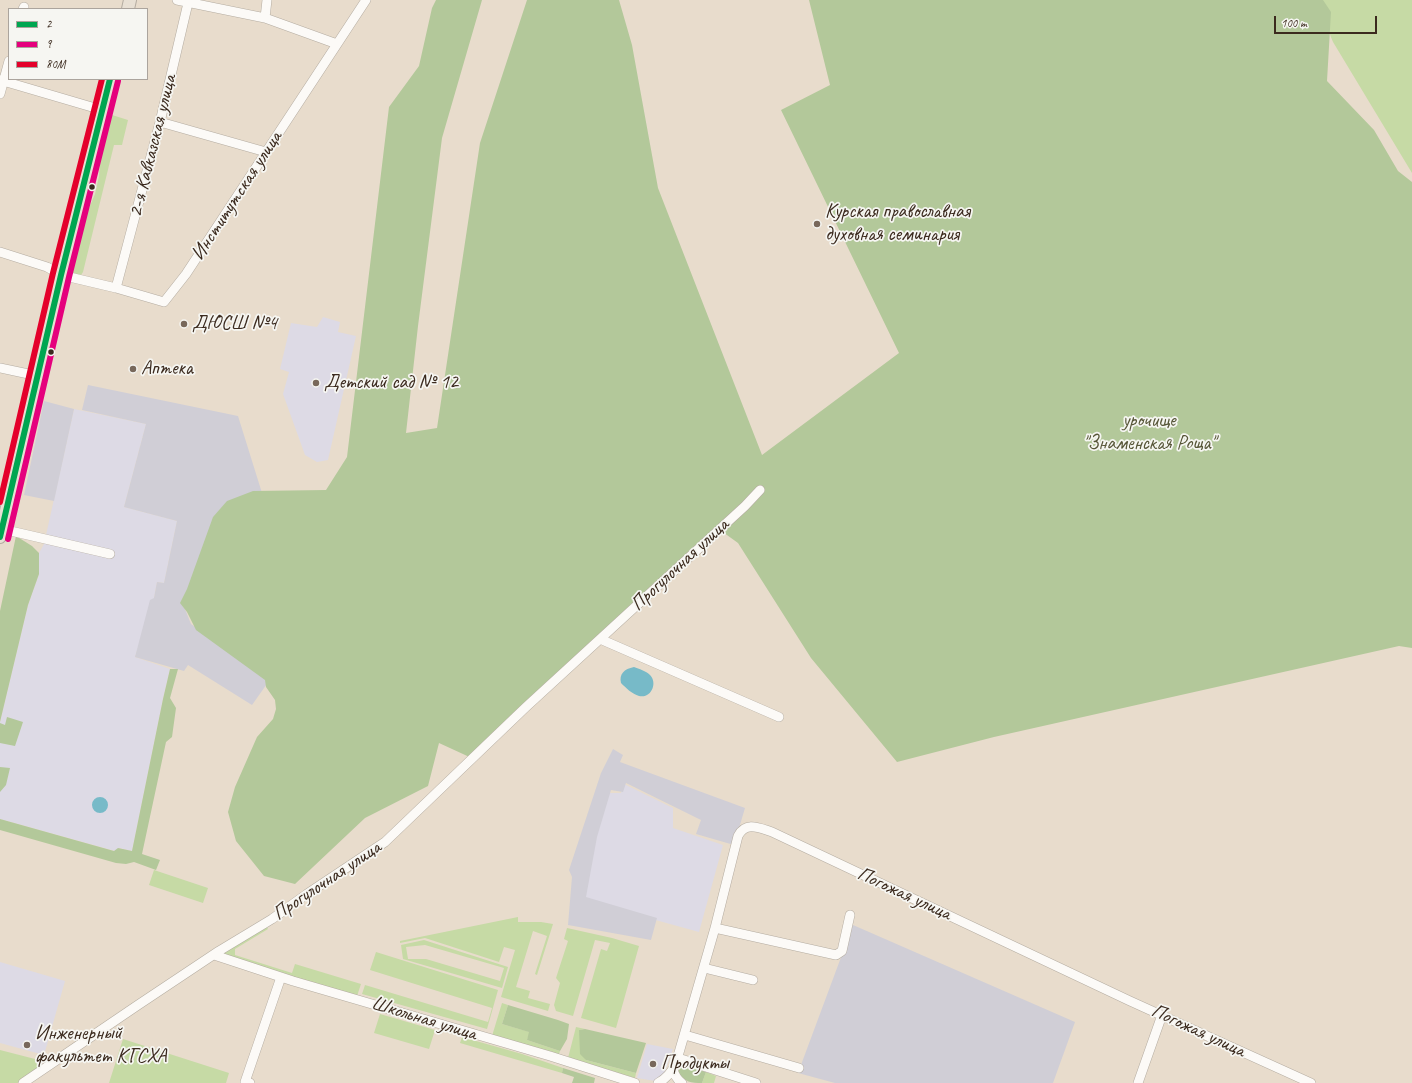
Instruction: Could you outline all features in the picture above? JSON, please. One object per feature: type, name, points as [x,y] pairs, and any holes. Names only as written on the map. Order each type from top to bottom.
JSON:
[{"type":"main road","points":[[1,533],[110,80]]},
{"type":"street","points":[[177,0],[265,18],[337,44]]},
{"type":"street","points":[[265,18],[267,0]]},
{"type":"street","name":"Институтская улица","points":[[0,252],[48,267],[62,275],[116,288],[164,302],[186,274],[366,0]]},
{"type":"street","name":"2-я Кавказская улица","points":[[116,288],[160,122],[188,3]]},
{"type":"street","points":[[0,94],[2,81],[8,64]]},
{"type":"street","points":[[2,81],[102,110]]},
{"type":"street","points":[[160,122],[266,152]]},
{"type":"street","points":[[0,368],[38,376]]},
{"type":"street","name":"Прогулочная улица","points":[[23,1083],[214,955],[272,919],[385,842],[526,707],[745,506],[760,490]]},
{"type":"street","points":[[1,533],[110,554]]},
{"type":"street","points":[[600,639],[779,717]]},
{"type":"street","name":"Погожая улица","points":[[658,1083],[666,1078],[673,1070],[678,1058],[715,928],[738,836],[746,827],[752,826],[772,832],[1162,1015],[1311,1083]]},
{"type":"street","points":[[715,928],[836,955],[842,951],[850,915]]},
{"type":"street","name":"Школьная улица","points":[[214,955],[281,977],[550,1056],[635,1083]]},
{"type":"street","points":[[704,968],[753,980]]},
{"type":"street","points":[[250,1083],[245,1082],[281,977]]},
{"type":"street","points":[[1138,1083],[1162,1015]]},
{"type":"street","points":[[685,1035],[799,1068]]},
{"type":"street","points":[[678,1058],[756,1083]]},
{"type":"street","points":[[673,1070],[675,1076],[682,1083]]},
{"type":"shaded area","name":"Детский сад № 12","points":[[323,317],[340,322],[338,332],[356,336],[328,460],[317,462],[305,455],[283,394],[289,372],[280,369],[291,323],[317,327]]},
{"type":"shaded area","points":[[88,385],[238,416],[262,493],[183,604],[191,624],[269,681],[252,705],[188,665],[184,671],[135,657],[150,600],[154,598],[157,582],[164,583],[177,521],[124,507],[146,424],[82,410]]},
{"type":"shaded area","points":[[44,401],[74,409],[54,501],[24,495]]},
{"type":"shaded area","points":[[74,409],[146,424],[124,507],[177,521],[164,583],[157,582],[154,598],[135,657],[170,669],[132,851],[119,848],[115,851],[0,819],[0,722],[28,605],[39,574],[39,553],[44,544]]},
{"type":"shaded area","points":[[613,749],[623,755],[620,762],[745,808],[734,845],[696,834],[701,820],[626,783],[623,792],[611,790],[597,837],[586,897],[657,918],[651,940],[568,925],[572,877],[569,870],[601,773]]},
{"type":"shaded area","points":[[624,784],[673,808],[673,828],[723,845],[699,932],[583,900],[591,857],[608,793],[621,793]]},
{"type":"shaded area","points":[[853,925],[1075,1022],[1053,1083],[835,1083],[798,1073]]},
{"type":"shaded area","points":[[0,962],[65,981],[44,1055],[0,1043]]},
{"type":"shaded area","points":[[647,1044],[673,1049],[665,1071],[661,1078],[655,1081],[637,1078]]},
{"type":"green space","name":"урочище \"Знаменская Роща\"","points":[[436,0],[482,0],[442,138],[406,433],[437,428],[480,143],[527,0],[619,0],[632,45],[658,188],[762,455],[899,353],[781,110],[830,85],[809,0],[1323,0],[1331,12],[1327,81],[1374,130],[1398,171],[1412,182],[1412,648],[1399,646],[994,737],[897,762],[811,658],[738,543],[720,530],[476,760],[439,743],[428,786],[365,818],[295,884],[264,876],[236,841],[228,812],[235,787],[257,737],[273,719],[276,709],[275,700],[266,687],[265,680],[196,630],[187,612],[180,603],[187,589],[213,517],[227,501],[253,491],[326,490],[347,457],[389,107],[419,66],[432,8]]},
{"type":"green space","points":[[1316,0],[1412,0],[1412,173],[1333,42]]},
{"type":"green space","points":[[112,115],[128,120],[122,145],[114,145],[83,272],[81,275],[72,273],[86,215],[95,194],[99,176],[100,159]]},
{"type":"green space","points":[[16,536],[32,546],[39,553],[39,574],[28,605],[0,722],[0,611]]},
{"type":"green space","points":[[170,669],[178,669],[170,698],[176,708],[172,737],[166,742],[142,854],[160,860],[156,870],[134,862],[126,864],[116,863],[0,830],[0,819],[114,851],[118,848],[132,851]]},
{"type":"green space","points":[[7,717],[23,722],[15,746],[0,743],[0,723],[5,725]]},
{"type":"green space","points":[[0,767],[10,768],[6,785],[0,792]]},
{"type":"green space","points":[[154,870],[208,888],[203,903],[149,885]]},
{"type":"green space","points":[[518,917],[518,922],[541,922],[553,924],[537,975],[535,974],[547,936],[533,931],[516,987],[530,991],[528,998],[550,1004],[548,1011],[501,997],[515,950],[504,947],[499,962],[425,938],[400,943],[400,941]]},
{"type":"green space","points":[[263,922],[268,929],[235,949],[235,955],[292,973],[295,964],[361,984],[356,999],[293,981],[217,951]]},
{"type":"green space","points":[[567,928],[612,938],[639,946],[616,1028],[581,1018],[601,949],[607,951],[610,943],[595,940],[573,1016],[556,1011],[554,1005],[560,983],[556,978],[568,941],[564,939]]},
{"type":"green space","points":[[424,940],[508,967],[502,988],[403,959],[401,945]],"holes":[[[425,945],[504,968],[500,981],[426,959],[408,959],[406,947]]]},
{"type":"green space","points":[[376,952],[498,990],[487,1029],[362,994],[365,985],[488,1022],[492,1008],[370,970]]},
{"type":"green space","points":[[502,1003],[508,1005],[502,1024],[530,1032],[527,1040],[560,1051],[558,1057],[492,1036]]},
{"type":"green space","points":[[508,1005],[569,1024],[567,1039],[560,1051],[527,1040],[529,1032],[502,1024]]},
{"type":"green space","points":[[380,1014],[435,1030],[429,1049],[374,1033]]},
{"type":"green space","points":[[576,1027],[585,1029],[579,1030],[586,1060],[636,1073],[635,1078],[568,1058]]},
{"type":"green space","points":[[585,1029],[646,1043],[636,1073],[586,1060],[580,1054],[579,1030]]},
{"type":"green space","points":[[462,1037],[522,1054],[563,1068],[562,1073],[460,1043]]},
{"type":"green space","points":[[123,1039],[229,1073],[226,1083],[109,1083]]},
{"type":"green space","points":[[0,1050],[35,1059],[38,1063],[38,1069],[20,1083],[0,1083]]},
{"type":"green space","points":[[681,1065],[706,1072],[702,1083],[691,1082],[683,1078],[678,1073]]},
{"type":"green space","points":[[563,1068],[595,1078],[594,1083],[572,1083],[574,1077],[562,1073]]},
{"type":"green space","points":[[706,1072],[716,1076],[714,1083],[702,1083]]},
{"type":"water","points":[[634,667],[647,672],[652,678],[652,690],[647,695],[636,695],[629,691],[621,683],[623,672]]},
{"type":"water","points":[[100,797],[106,799],[108,805],[106,811],[100,813],[94,811],[92,805],[94,799]]},
{"type":"transit line","name":"80М","points":[[0,502],[53,273],[102,80]]},
{"type":"transit line","name":"2","points":[[0,537],[61,275],[110,80]]},
{"type":"transit line","name":"9","points":[[8,539],[69,277],[118,81]]},
{"type":"place","name":"Курская православная духовная семинария","points":[[817,224]]},
{"type":"place","name":"ДЮСШ №4","points":[[184,324]]},
{"type":"place","name":"Аптека","points":[[133,369]]},
{"type":"place","name":"Детский сад № 12","points":[[316,383]]},
{"type":"place","name":"Инженерный факультет КГСХА","points":[[27,1045]]},
{"type":"place","name":"Продукты","points":[[653,1064]]}]
